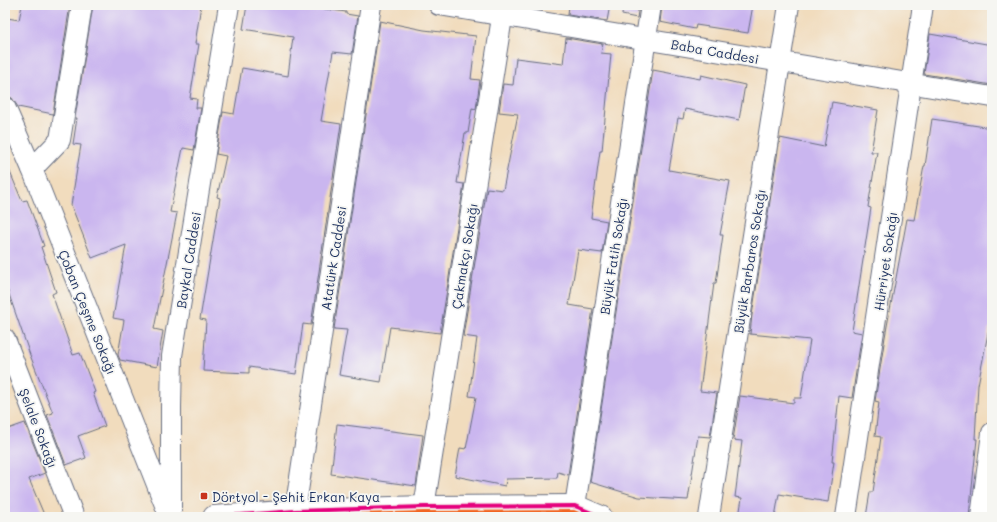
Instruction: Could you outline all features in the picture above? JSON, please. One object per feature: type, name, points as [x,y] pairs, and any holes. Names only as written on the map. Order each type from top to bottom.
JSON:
[{"type":"street","points":[[32,169],[60,140],[82,5]]},
{"type":"street","name":"Baykal Caddesi","points":[[170,517],[172,356],[229,5]]},
{"type":"street","name":"Atatürk Caddesi","points":[[295,511],[371,5]]},
{"type":"street","name":"Baba Caddesi","points":[[439,5],[504,10],[646,39],[992,97]]},
{"type":"street","name":"Büyük Fatih Sokağı","points":[[573,512],[651,5]]},
{"type":"street","name":"Büyük Barbaros Sokağı","points":[[709,517],[789,5]]},
{"type":"street","name":"Hürriyet Sokağı","points":[[846,517],[923,5]]},
{"type":"street","name":"Çakmakçı Sokağı","points":[[422,512],[504,10]]},
{"type":"street","name":"Çoban Çeşme Sokağı","points":[[5,107],[32,169],[170,517]]},
{"type":"street","name":"Şelale Sokağı","points":[[5,339],[74,517]]},
{"type":"street","points":[[981,517],[992,433]]},
{"type":"street","points":[[214,517],[295,511],[573,512],[601,517]]},
{"type":"building","points":[[22,5],[70,5],[53,114],[18,107],[12,98],[5,96],[5,29],[7,18],[19,20]]},
{"type":"building","points":[[93,5],[201,5],[195,44],[199,44],[190,98],[197,99],[196,108],[201,108],[194,150],[183,148],[170,212],[177,213],[154,329],[163,331],[157,367],[120,360],[118,355],[124,320],[113,318],[126,245],[92,258],[71,205],[81,145],[73,144],[77,118],[75,118]]},
{"type":"building","points":[[247,5],[296,5],[346,12],[346,14],[358,16],[352,54],[333,52],[321,121],[341,124],[311,325],[303,324],[296,374],[249,367],[249,373],[203,371],[206,320],[200,319],[220,198],[217,197],[226,156],[216,154],[223,112],[234,114],[242,68],[288,76],[293,37],[243,29]]},
{"type":"building","points":[[569,5],[610,5],[607,21],[568,15]]},
{"type":"building","points":[[623,5],[639,5],[637,18],[622,15]]},
{"type":"building","points":[[662,5],[753,5],[748,33],[696,25],[695,29],[660,22]]},
{"type":"building","points":[[380,21],[424,30],[476,36],[471,79],[480,80],[476,109],[472,108],[468,133],[465,133],[457,183],[464,184],[440,333],[390,327],[381,382],[339,375],[347,330],[334,329]]},
{"type":"building","points":[[930,34],[992,45],[992,85],[924,74]]},
{"type":"building","points":[[566,38],[603,44],[601,53],[611,54],[602,151],[600,151],[591,218],[607,221],[602,253],[578,250],[569,305],[593,309],[568,475],[558,472],[557,478],[506,479],[505,486],[455,476],[460,448],[466,449],[476,397],[469,396],[477,338],[463,336],[487,188],[503,190],[518,114],[499,112],[503,84],[513,85],[516,58],[563,64]]},
{"type":"building","points":[[653,70],[700,79],[701,75],[745,85],[739,120],[685,109],[683,119],[678,118],[669,170],[730,181],[720,235],[723,235],[716,283],[714,283],[700,391],[717,393],[710,437],[698,436],[688,500],[639,497],[590,482]]},
{"type":"building","points":[[832,102],[878,110],[871,152],[877,152],[868,207],[871,208],[852,331],[862,333],[852,398],[839,396],[832,462],[834,462],[828,502],[779,494],[775,517],[739,517],[742,498],[735,497],[742,441],[733,440],[740,396],[794,403],[794,398],[801,398],[810,340],[750,334],[780,138],[824,147]]},
{"type":"building","points":[[932,119],[992,128],[992,328],[989,328],[978,385],[975,439],[977,439],[969,517],[866,517],[870,492],[873,492],[881,437],[875,436],[879,402],[875,401],[885,337],[907,219],[914,220],[925,166]]},
{"type":"building","points":[[5,160],[22,201],[27,200],[44,246],[41,247],[56,292],[52,294],[73,355],[80,353],[95,392],[93,393],[105,426],[78,436],[86,458],[66,465],[47,415],[53,413],[30,355],[5,283]]},
{"type":"building","points":[[25,423],[45,473],[29,479],[45,517],[5,517],[5,430]]},
{"type":"building","points":[[337,424],[423,435],[416,486],[331,474]]},
{"type":"transit line","points":[[214,517],[295,511],[424,507],[575,506],[601,517]]},
{"type":"transit line","points":[[295,517],[424,513],[574,512],[586,517]]},
{"type":"place","name":"Dörtyol - Şehit Erkan Kaya","points":[[204,496]]}]
